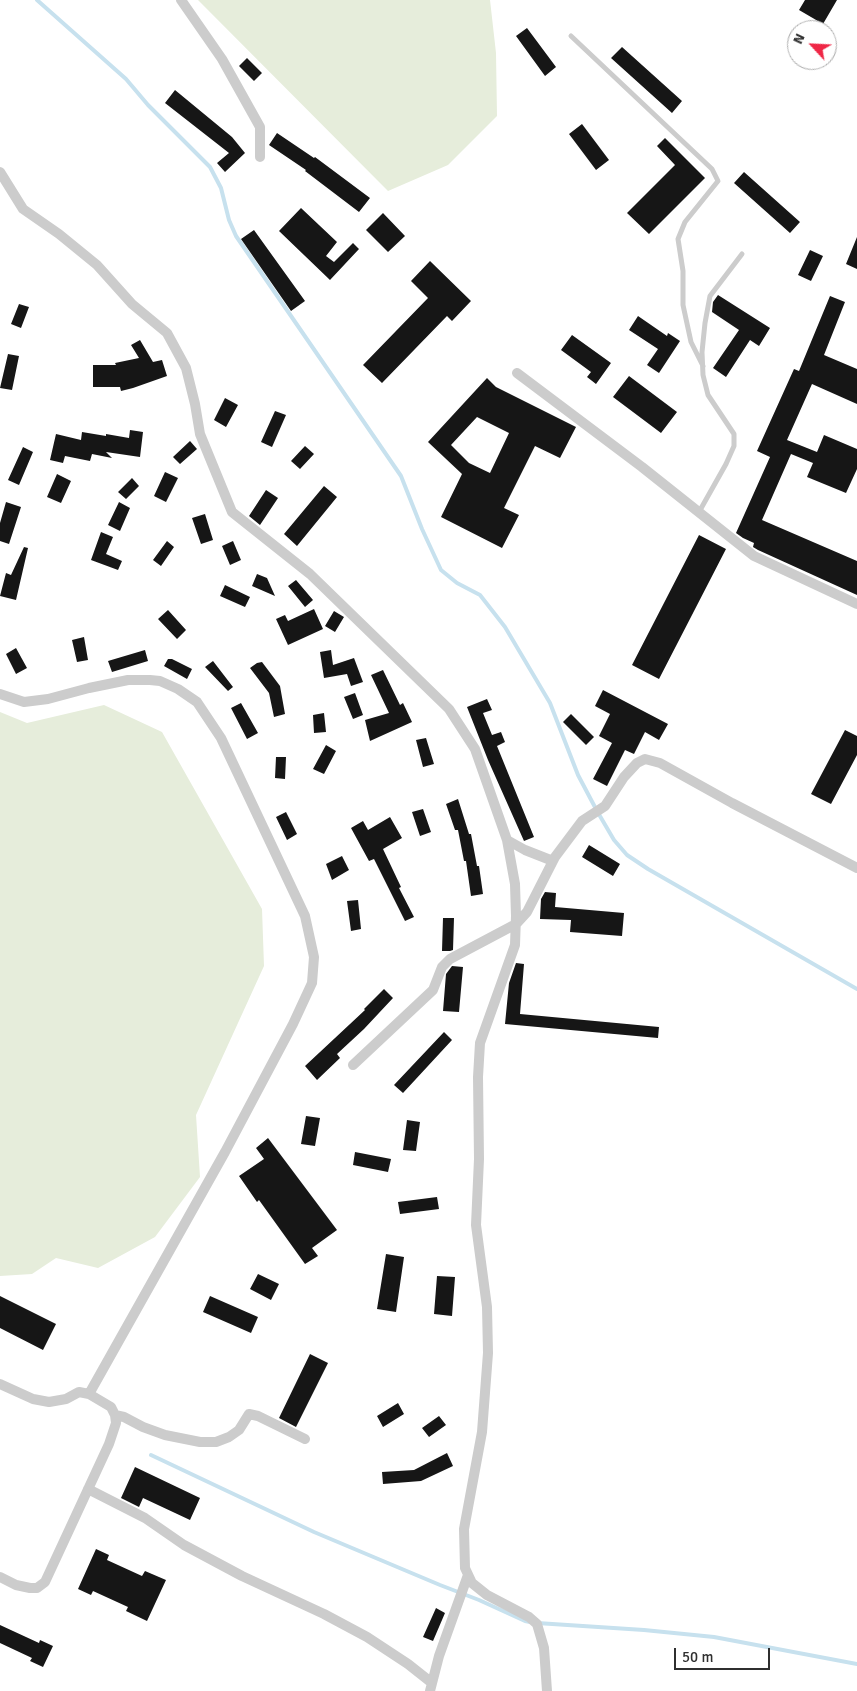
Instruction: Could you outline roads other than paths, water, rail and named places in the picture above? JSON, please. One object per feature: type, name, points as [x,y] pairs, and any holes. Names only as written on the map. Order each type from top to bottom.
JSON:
[{"type":"street","points":[[181,0],[222,59],[260,127],[260,156]]},
{"type":"street","points":[[0,172],[23,209],[59,234],[97,265],[132,304],[167,333],[186,368],[200,434],[232,512],[310,574],[449,709],[475,750],[507,840],[515,884],[516,924],[515,945],[480,1043],[476,1225],[486,1307],[488,1353],[482,1432],[464,1529],[465,1568],[472,1583],[487,1595],[529,1617],[537,1624],[544,1648],[547,1691]]},
{"type":"street","points":[[517,373],[754,556],[857,604]]},
{"type":"street","points":[[0,694],[24,702],[48,699],[128,680],[150,680],[160,681],[178,689],[197,702],[221,738],[305,916],[314,957],[312,983],[293,1024],[225,1152],[89,1394]]},
{"type":"street","points":[[353,1065],[433,990],[442,968],[450,959],[516,924],[527,912],[553,861],[582,822],[604,806],[624,777],[637,763],[645,759],[660,763],[857,868]]},
{"type":"street","points":[[507,840],[525,850],[553,861]]},
{"type":"street","points":[[0,1384],[33,1399],[49,1402],[66,1399],[79,1392],[89,1394],[111,1407],[116,1423],[109,1444],[45,1582],[37,1588],[30,1588],[16,1585],[0,1577]]},
{"type":"street","points":[[115,1415],[165,1435],[200,1442],[216,1442],[229,1437],[239,1430],[249,1414],[258,1416],[305,1439]]},
{"type":"street","points":[[88,1489],[145,1518],[192,1549],[242,1576],[324,1614],[368,1637],[408,1664],[431,1687]]},
{"type":"street","points":[[431,1687],[439,1656],[468,1575]]},
{"type":"lane","points":[[571,36],[712,169],[718,181],[685,222],[678,239],[683,271],[683,305],[691,342],[703,366]]},
{"type":"lane","points":[[698,512],[726,464],[734,446],[734,434],[708,395],[703,375],[702,352],[705,323],[710,296],[742,254]]},
{"type":"waterway","points":[[37,0],[126,79],[148,105],[210,167],[221,188],[229,220],[236,236],[401,476],[441,570],[457,583],[480,595],[505,627],[550,703],[578,775],[614,840],[627,855],[648,869],[857,989]]},
{"type":"waterway","points":[[151,1455],[314,1532],[530,1622]]},
{"type":"waterway","points":[[537,1623],[714,1637],[857,1664]]}]
